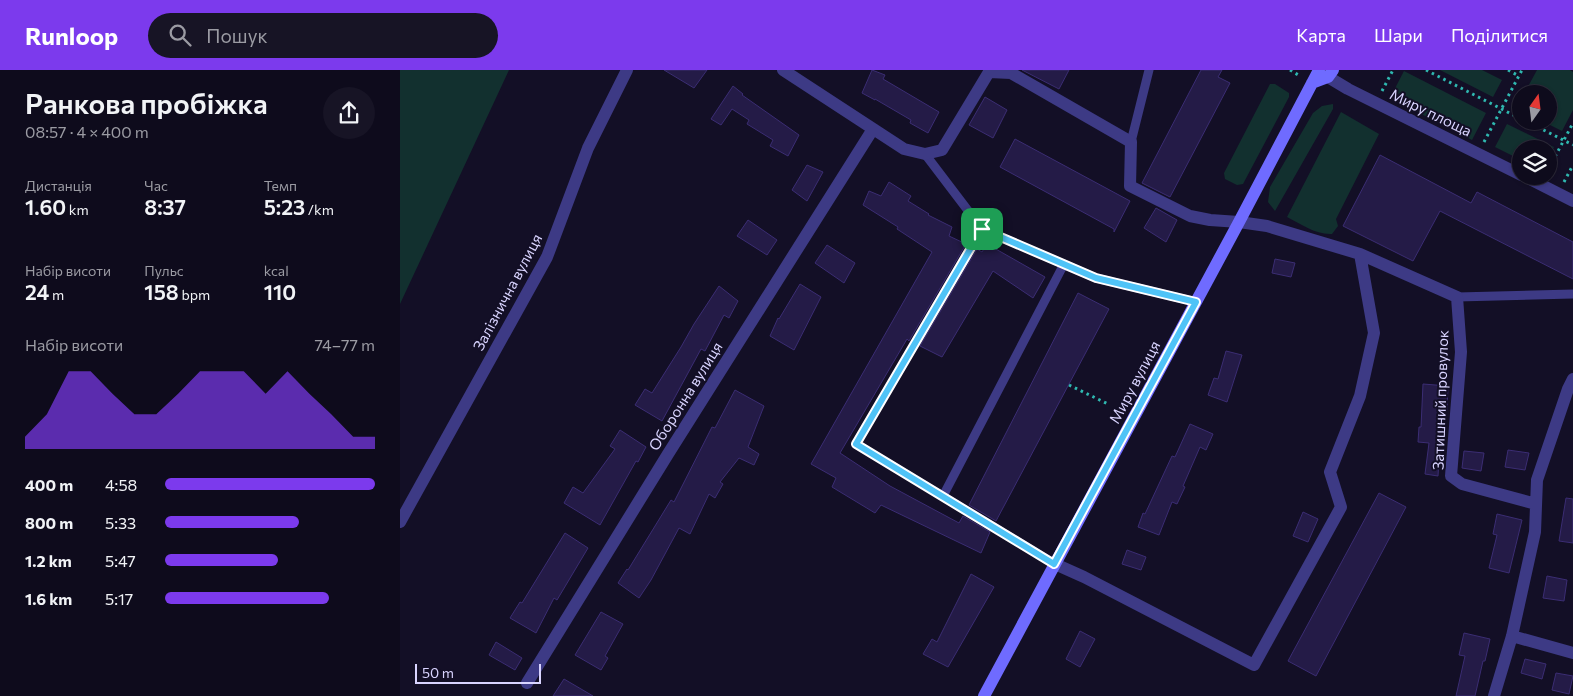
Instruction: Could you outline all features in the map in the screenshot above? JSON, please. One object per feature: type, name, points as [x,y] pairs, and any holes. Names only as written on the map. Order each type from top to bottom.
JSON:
[{"type":"street","name":"Залізнична вулиця","points":[[400,522],[547,257],[588,148],[627,70]]},
{"type":"street","points":[[783,70],[904,149],[925,154],[942,150],[989,72],[1011,73],[1131,142],[1130,186],[1190,216],[1267,226],[1360,254],[1457,296]]},
{"type":"street","name":"Миру площа","points":[[1327,72],[1348,89],[1512,171]]},
{"type":"street","name":"Миру вулиця","points":[[984,696],[1312,83],[1327,72]]},
{"type":"street","name":"Оборонна вулиця","points":[[527,682],[873,129]]},
{"type":"street","name":"Миру площа","points":[[1540,185],[1573,201]]},
{"type":"street","points":[[1054,564],[1084,577],[1254,665],[1341,507],[1330,472],[1360,396],[1374,333],[1360,254]]},
{"type":"street","name":"Затишний провулок","points":[[1457,296],[1461,352],[1451,476],[1462,484],[1536,504]]},
{"type":"street","points":[[1494,696],[1512,636],[1535,532],[1537,480],[1568,388],[1573,379]]},
{"type":"street","points":[[1512,636],[1573,653]]},
{"type":"lane","points":[[1131,142],[1149,70]]},
{"type":"lane","points":[[925,154],[982,229],[1096,278],[1196,302]]},
{"type":"lane","points":[[982,229],[856,444],[1054,564]]},
{"type":"lane","points":[[943,496],[1064,264]]},
{"type":"lane","points":[[1457,296],[1573,294]]},
{"type":"path","points":[[1375,103],[1394,70]]},
{"type":"path","points":[[1426,70],[1512,114]]},
{"type":"path","points":[[1508,70],[1519,76]]},
{"type":"path","points":[[1478,154],[1522,70]]},
{"type":"path","points":[[1557,153],[1573,123]]},
{"type":"path","points":[[1544,130],[1573,145]]},
{"type":"path","points":[[1069,385],[1108,404]]},
{"type":"green space","points":[[400,70],[509,70],[400,304]]},
{"type":"green space","points":[[1440,70],[1482,70],[1502,80],[1493,97]]},
{"type":"green space","points":[[1537,70],[1570,70],[1573,72],[1573,110],[1562,131],[1558,129],[1558,85],[1529,85]]},
{"type":"green space","points":[[1404,71],[1486,113],[1472,140],[1390,98]]},
{"type":"green space","points":[[1270,84],[1275,84],[1289,93],[1289,97],[1243,184],[1237,185],[1225,179],[1224,173]]},
{"type":"green space","points":[[1333,104],[1333,109],[1275,211],[1268,202],[1270,187],[1313,113],[1322,106]]},
{"type":"green space","points":[[1341,112],[1379,134],[1336,219],[1338,226],[1332,234],[1326,234],[1287,217]]},
{"type":"green space","points":[[1507,124],[1512,126],[1512,130],[1519,130],[1540,140],[1512,140],[1512,156],[1495,147]]},
{"type":"building","points":[[664,70],[707,70],[694,88]]},
{"type":"building","points":[[872,70],[885,75],[883,79],[939,112],[928,133],[910,123],[911,120],[862,93]]},
{"type":"building","points":[[1022,70],[1069,70],[1059,89]]},
{"type":"building","points":[[1201,70],[1222,70],[1218,77],[1230,83],[1170,197],[1142,183]]},
{"type":"building","points":[[733,86],[742,95],[799,135],[788,156],[770,146],[773,140],[747,124],[749,120],[732,109],[721,125],[711,119]]},
{"type":"building","points":[[985,97],[1007,110],[993,138],[969,125]]},
{"type":"building","points":[[1015,139],[1130,201],[1114,232],[1114,229],[1000,167]]},
{"type":"building","points":[[1380,155],[1471,203],[1477,192],[1573,242],[1573,279],[1440,211],[1413,261],[1343,226]]},
{"type":"building","points":[[807,165],[823,172],[807,201],[792,190]]},
{"type":"building","points":[[889,182],[911,196],[908,201],[928,215],[952,227],[949,236],[966,244],[840,453],[890,486],[959,523],[963,516],[990,532],[981,553],[881,505],[875,513],[832,487],[836,478],[811,464],[932,252],[897,229],[898,227],[863,205],[869,191],[881,196]]},
{"type":"building","points":[[1156,208],[1177,220],[1166,242],[1144,228]]},
{"type":"building","points":[[748,220],[777,240],[767,255],[737,236]]},
{"type":"building","points":[[987,244],[1045,277],[1033,298],[993,271],[942,357],[920,346],[977,249],[982,252]]},
{"type":"building","points":[[827,245],[855,263],[844,283],[815,263]]},
{"type":"building","points":[[1275,259],[1295,263],[1291,277],[1272,273]]},
{"type":"building","points":[[800,284],[821,297],[794,350],[770,336],[778,318]]},
{"type":"building","points":[[719,286],[738,301],[729,318],[724,315],[705,351],[701,349],[662,421],[635,405],[645,389],[652,393]]},
{"type":"building","points":[[1078,293],[1109,309],[996,521],[969,505]]},
{"type":"building","points":[[1226,351],[1242,355],[1227,402],[1208,395],[1214,378],[1218,379]]},
{"type":"building","points":[[1423,384],[1448,386],[1447,410],[1442,410],[1438,476],[1425,474],[1429,443],[1418,442],[1419,427],[1421,427]]},
{"type":"building","points":[[735,390],[764,406],[748,447],[759,454],[754,465],[739,458],[720,482],[723,484],[715,498],[709,494],[690,534],[679,528],[639,598],[618,583],[671,500],[674,502],[712,427],[715,428]]},
{"type":"building","points":[[1190,424],[1213,434],[1206,450],[1200,447],[1183,486],[1185,487],[1177,504],[1172,502],[1159,535],[1138,527],[1143,513],[1145,514],[1172,456],[1175,457]]},
{"type":"building","points":[[620,430],[646,447],[638,462],[636,461],[600,525],[564,503],[573,487],[583,493],[615,449],[610,446]]},
{"type":"building","points":[[1508,450],[1529,453],[1525,470],[1505,467]]},
{"type":"building","points":[[1464,451],[1484,453],[1481,471],[1462,468]]},
{"type":"building","points":[[1379,493],[1406,507],[1316,676],[1288,661]]},
{"type":"building","points":[[1566,498],[1573,499],[1573,543],[1559,541]]},
{"type":"building","points":[[1303,512],[1318,519],[1308,542],[1293,536]]},
{"type":"building","points":[[1497,514],[1522,520],[1509,573],[1489,568],[1497,535],[1493,534]]},
{"type":"building","points":[[565,533],[588,548],[557,600],[554,598],[536,633],[510,618],[520,602],[522,603]]},
{"type":"building","points":[[1127,550],[1146,557],[1141,570],[1122,564]]},
{"type":"building","points":[[971,574],[994,587],[948,667],[923,654],[932,639],[937,642]]},
{"type":"building","points":[[1547,576],[1567,580],[1564,601],[1543,598]]},
{"type":"building","points":[[601,612],[623,624],[605,656],[608,658],[601,670],[575,655]]},
{"type":"building","points":[[1080,631],[1095,639],[1080,667],[1066,659]]},
{"type":"building","points":[[1464,633],[1490,639],[1475,696],[1456,696],[1465,656],[1459,655]]},
{"type":"building","points":[[496,642],[522,658],[515,670],[489,655]]},
{"type":"building","points":[[1525,659],[1546,664],[1542,679],[1521,673]]},
{"type":"building","points":[[1556,673],[1573,676],[1569,694],[1552,690]]},
{"type":"building","points":[[564,679],[593,696],[553,696]]},
{"type":"route","points":[[982,229],[1096,278],[1196,302],[1054,564],[856,444],[982,229]]}]
